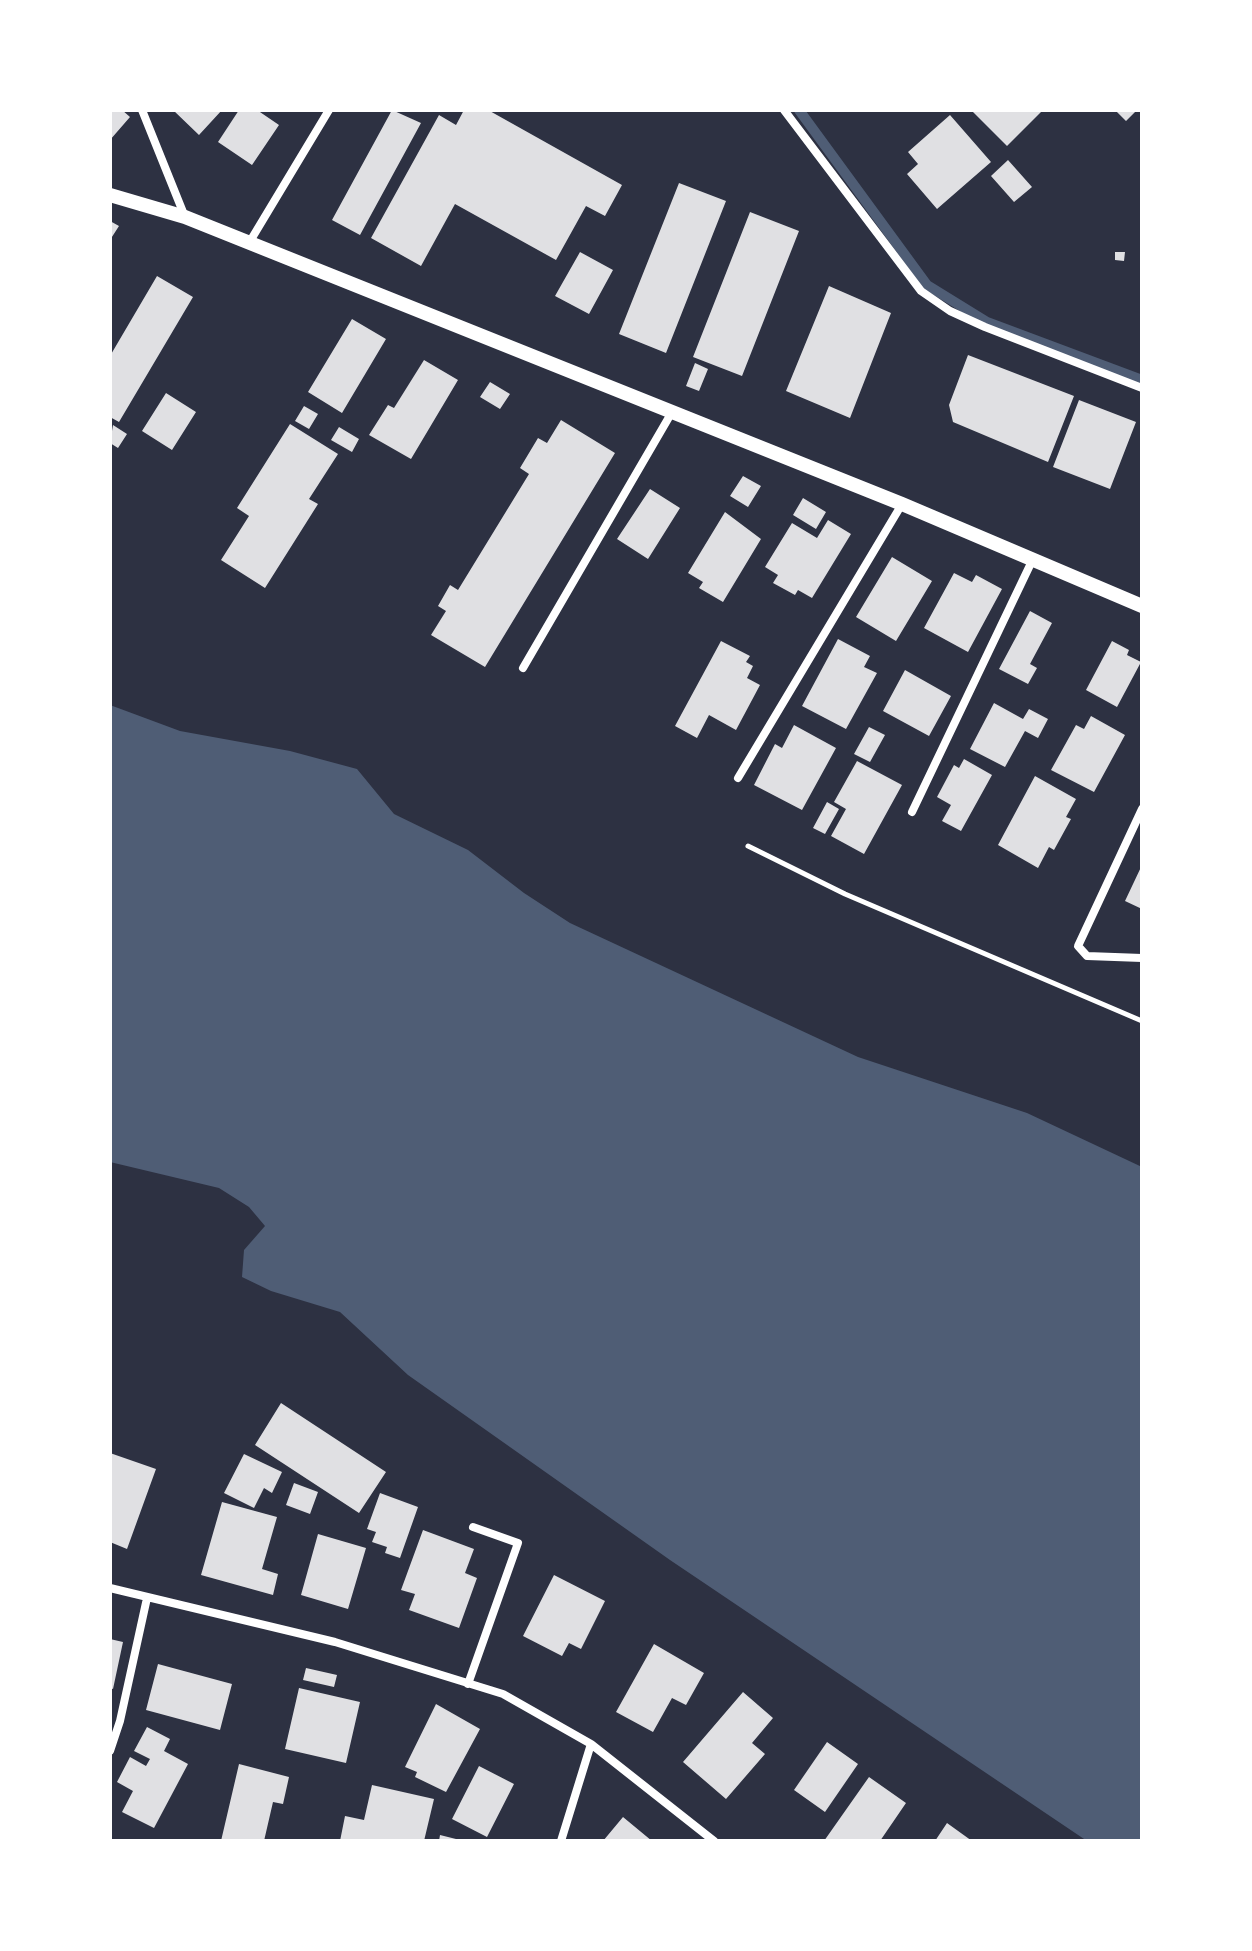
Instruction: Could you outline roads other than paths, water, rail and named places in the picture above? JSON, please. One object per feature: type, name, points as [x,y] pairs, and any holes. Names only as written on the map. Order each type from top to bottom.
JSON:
[{"type":"street","points":[[142,110],[185,217]]},
{"type":"street","points":[[249,243],[329,110]]},
{"type":"street","points":[[784,110],[921,291],[950,311],[985,327],[1142,388]]},
{"type":"street","points":[[110,195],[185,217],[902,504],[1142,606]]},
{"type":"street","points":[[523,668],[672,412]]},
{"type":"street","points":[[738,778],[902,504]]},
{"type":"street","points":[[912,812],[1032,561]]},
{"type":"street","points":[[1142,809],[1078,946],[1087,956],[1142,958]]},
{"type":"street","points":[[468,1684],[518,1543],[473,1527]]},
{"type":"street","points":[[110,1588],[335,1642],[503,1694],[591,1744],[714,1841]]},
{"type":"street","points":[[110,1751],[120,1721],[147,1598]]},
{"type":"street","points":[[561,1841],[591,1744]]},
{"type":"water","points":[[110,705],[180,731],[290,751],[357,769],[394,814],[468,850],[570,923],[858,1057],[1027,1113],[1142,1167],[1142,1841],[1087,1841],[670,1560],[408,1375],[340,1312],[271,1291],[242,1277],[244,1250],[265,1226],[249,1207],[219,1188],[110,1162]]},
{"type":"waterway","points":[[799,110],[927,285],[987,322],[1142,380]]}]
